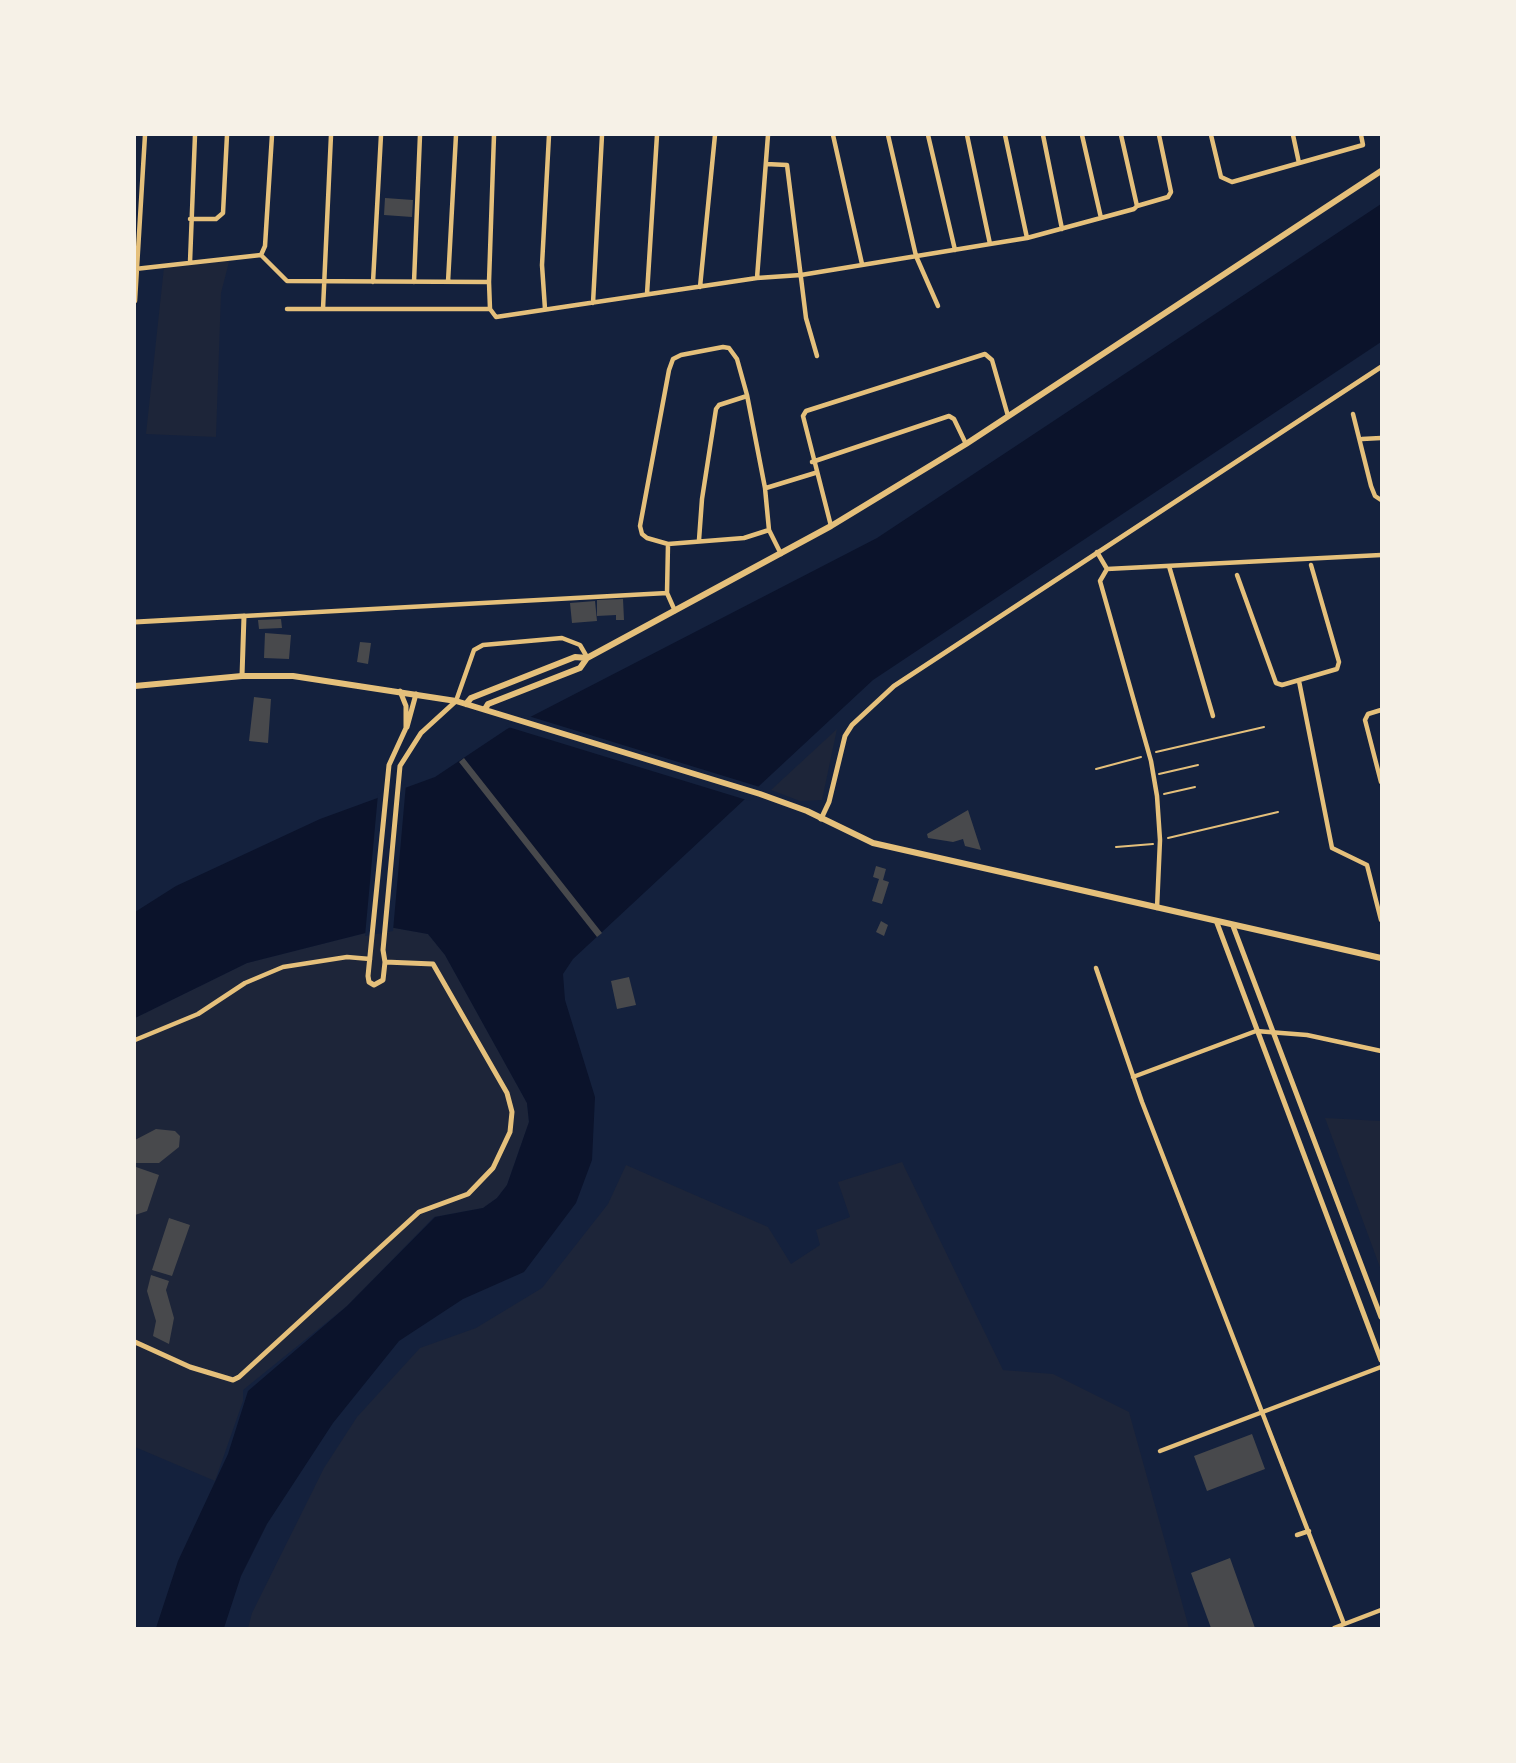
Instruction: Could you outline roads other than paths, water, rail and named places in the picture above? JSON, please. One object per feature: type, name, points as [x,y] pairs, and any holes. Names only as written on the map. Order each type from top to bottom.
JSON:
[{"type":"main road","points":[[485,709],[488,704],[580,668],[587,658],[831,527],[966,444],[1381,171]]},
{"type":"main road","points":[[466,704],[471,698],[575,657],[587,658]]},
{"type":"main road","points":[[135,686],[242,676],[293,676],[457,701],[760,794],[873,843],[904,852],[1381,958]]},
{"type":"street","points":[[135,300],[145,135]]},
{"type":"street","points":[[190,262],[195,135]]},
{"type":"street","points":[[190,219],[216,219],[223,214],[227,135]]},
{"type":"street","points":[[261,255],[265,246],[272,135]]},
{"type":"street","points":[[323,309],[331,135]]},
{"type":"street","points":[[373,282],[381,135]]},
{"type":"street","points":[[414,282],[420,135]]},
{"type":"street","points":[[448,282],[456,135]]},
{"type":"street","points":[[494,135],[489,282],[490,309],[496,317],[757,278],[801,275],[1027,238],[1062,229],[1171,195],[1159,135]]},
{"type":"street","points":[[545,309],[542,265],[549,135]]},
{"type":"street","points":[[593,303],[602,135]]},
{"type":"street","points":[[647,294],[657,135]]},
{"type":"street","points":[[701,287],[715,135]]},
{"type":"street","points":[[757,278],[768,135]]},
{"type":"street","points":[[833,135],[862,264]]},
{"type":"street","points":[[888,135],[916,256],[937,306]]},
{"type":"street","points":[[929,135],[955,250]]},
{"type":"street","points":[[967,135],[990,244]]},
{"type":"street","points":[[1005,135],[1027,238]]},
{"type":"street","points":[[1043,135],[1062,229]]},
{"type":"street","points":[[1082,135],[1101,218]]},
{"type":"street","points":[[1121,135],[1137,207]]},
{"type":"street","points":[[1211,135],[1220,177],[1232,182],[1363,145],[1361,135]]},
{"type":"street","points":[[1293,135],[1299,163]]},
{"type":"street","points":[[766,164],[787,164],[806,318],[817,356]]},
{"type":"street","points":[[136,269],[261,255]]},
{"type":"street","points":[[261,255],[282,279],[324,282],[489,282]]},
{"type":"street","points":[[288,309],[490,309]]},
{"type":"street","points":[[769,530],[744,538],[668,544],[647,538],[640,526],[673,359],[692,353],[729,348],[737,359],[765,488],[769,530],[781,555]]},
{"type":"street","points":[[831,527],[812,462],[803,416],[806,411],[985,354],[992,360],[1009,416]]},
{"type":"street","points":[[821,819],[829,802],[845,736],[877,700],[902,680],[1381,367]]},
{"type":"street","points":[[699,540],[702,499],[716,409],[719,405],[747,396]]},
{"type":"street","points":[[1353,415],[1362,439],[1371,486],[1375,496],[1381,500]]},
{"type":"street","points":[[812,462],[949,416],[954,419],[966,444]]},
{"type":"street","points":[[1362,439],[1381,438]]},
{"type":"street","points":[[765,488],[816,473]]},
{"type":"street","points":[[668,544],[667,593],[675,612]]},
{"type":"street","points":[[1097,552],[1107,569]]},
{"type":"street","points":[[1107,569],[1381,555]]},
{"type":"street","points":[[1237,575],[1276,683],[1282,685],[1337,669],[1339,662],[1311,565]]},
{"type":"street","points":[[1169,566],[1213,716]]},
{"type":"street","points":[[1107,569],[1100,581],[1157,796],[1160,842],[1157,908]]},
{"type":"street","points":[[135,622],[667,593]]},
{"type":"street","points":[[242,676],[244,616]]},
{"type":"street","points":[[416,694],[411,721],[389,765],[370,957],[369,982],[374,985],[383,980],[383,952],[400,766],[421,733],[457,701],[474,650],[483,645],[562,638],[580,645],[587,658]]},
{"type":"street","points":[[1299,681],[1332,848],[1367,864],[1381,920]]},
{"type":"street","points":[[400,691],[406,706],[406,728]]},
{"type":"street","points":[[1381,710],[1365,716],[1365,720],[1381,782]]},
{"type":"street","points":[[411,721],[421,733]]},
{"type":"street","points":[[1217,922],[1381,1360]]},
{"type":"street","points":[[1233,926],[1381,1317]]},
{"type":"street","points":[[135,1040],[198,1014],[245,983],[282,967],[346,957],[370,957],[383,952]]},
{"type":"street","points":[[135,1342],[190,1367],[233,1380],[419,1212],[468,1194],[492,1168],[510,1132],[512,1112],[507,1094],[433,964],[385,962]]},
{"type":"street","points":[[1096,968],[1133,1077],[1344,1624]]},
{"type":"street","points":[[1133,1077],[1256,1031],[1307,1035],[1381,1051]]},
{"type":"street","points":[[1160,1451],[1381,1367]]},
{"type":"street","points":[[1297,1535],[1309,1531]]},
{"type":"street","points":[[1334,1628],[1381,1610]]}]
